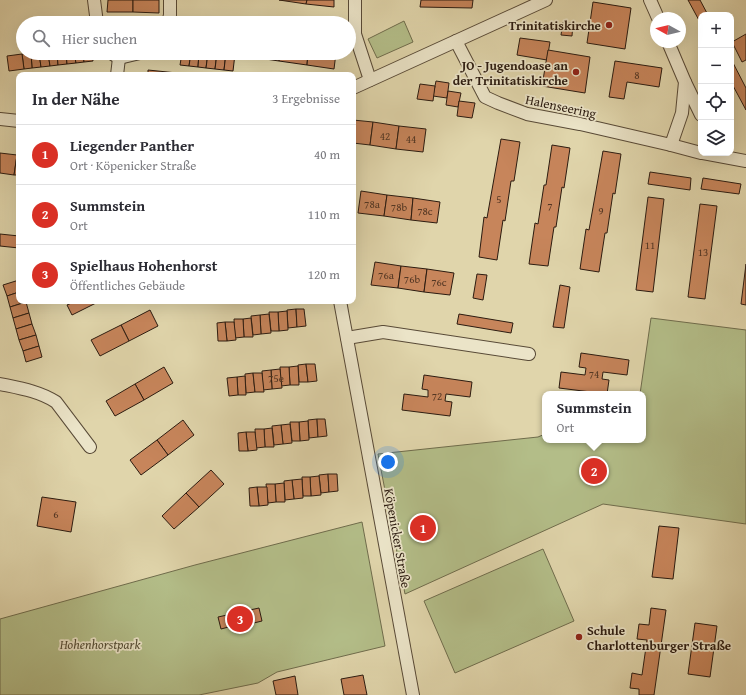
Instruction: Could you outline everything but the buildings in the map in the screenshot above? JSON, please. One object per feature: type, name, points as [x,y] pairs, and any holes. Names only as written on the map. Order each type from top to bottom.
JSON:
[{"type":"street","points":[[94,0],[96,16]]},
{"type":"street","points":[[170,0],[170,16]]},
{"type":"street","points":[[355,0],[355,16]]},
{"type":"street","points":[[356,87],[546,0]]},
{"type":"street","points":[[650,0],[655,12]]},
{"type":"street","points":[[356,37],[370,80]]},
{"type":"street","name":"Halenseering","points":[[456,40],[485,97],[506,107],[527,114],[580,124],[698,152]]},
{"type":"street","points":[[671,48],[698,109]]},
{"type":"street","points":[[115,60],[117,72]]},
{"type":"street","points":[[671,145],[682,113],[685,82]]},
{"type":"street","points":[[0,120],[16,121]]},
{"type":"street","name":"Halenseering","points":[[725,156],[746,161]]},
{"type":"street","name":"Köpenicker Straße","points":[[341,304],[413,695]]},
{"type":"street","points":[[347,338],[383,332],[529,354]]},
{"type":"street","points":[[0,384],[32,391],[56,402],[90,447]]},
{"type":"green space","points":[[404,21],[413,42],[377,58],[368,39]]},
{"type":"green space","points":[[651,318],[746,330],[746,524],[603,504],[405,594],[378,454],[538,437],[542,435],[542,443],[646,443],[646,391],[640,391]]},
{"type":"green space","name":"Hohenhorstpark","points":[[362,522],[385,646],[277,672],[258,683],[199,695],[0,695],[0,619],[195,565]]},
{"type":"green space","points":[[543,549],[574,621],[455,673],[424,601]]},
{"type":"place","name":"Trinitatiskirche","points":[[609,25]]},
{"type":"place","name":"JO - Jugendoase an der Trinitatiskirche","points":[[576,72]]},
{"type":"place","name":"Summstein","points":[[594,471]]},
{"type":"place","name":"Liegender Panther","points":[[423,528]]},
{"type":"place","name":"Spielhaus Hohenhorst","points":[[240,619]]},
{"type":"place","name":"Schule Charlottenburger Straße","points":[[579,637]]}]
